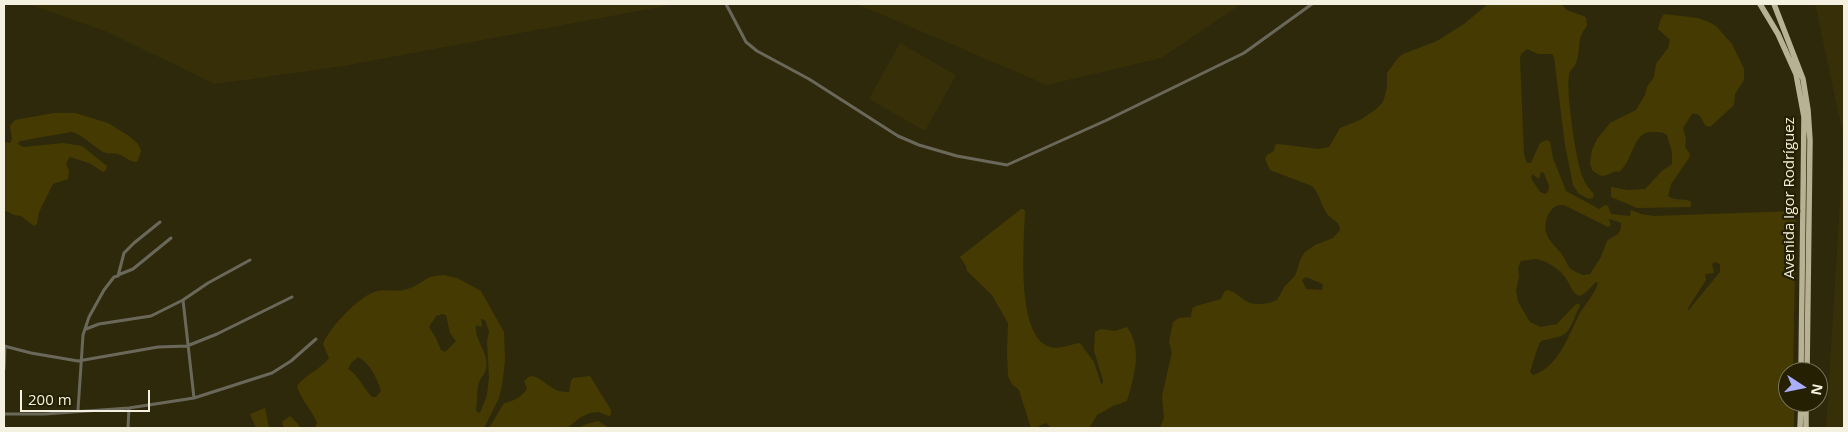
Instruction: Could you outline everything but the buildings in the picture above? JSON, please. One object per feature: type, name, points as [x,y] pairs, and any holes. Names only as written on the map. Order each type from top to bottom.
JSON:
[{"type":"highway","name":"Avenida Igor Rodríguez","points":[[1760,4],[1778,34],[1796,74],[1804,117],[1801,362]]},
{"type":"highway","name":"Avenida Igor Rodríguez","points":[[1774,4],[1803,79],[1808,110],[1810,140],[1807,362]]},
{"type":"highway","points":[[1800,428],[1801,412]]},
{"type":"highway","points":[[1806,412],[1806,428]]},
{"type":"street","points":[[726,4],[746,42],[757,51],[809,79],[898,136],[918,145],[957,156],[1008,165],[1108,120],[1244,53],[1312,4]]},
{"type":"street","points":[[118,276],[124,253],[160,222]]},
{"type":"street","points":[[78,410],[83,335],[89,317],[104,290],[114,277],[133,269],[171,238]]},
{"type":"street","points":[[86,330],[99,324],[151,316],[183,300],[208,283],[250,260]]},
{"type":"street","points":[[4,369],[5,346],[31,353],[82,360],[158,346],[187,346],[217,334],[292,297]]},
{"type":"street","points":[[183,300],[194,398]]},
{"type":"street","points":[[4,414],[45,414],[78,410],[129,408],[194,398],[272,372],[291,361],[316,339]]},
{"type":"street","points":[[128,428],[129,408]]},
{"type":"shaded area","points":[[28,4],[676,4],[343,66],[215,84],[105,31]]},
{"type":"shaded area","points":[[857,4],[1241,4],[1161,58],[1047,85]]},
{"type":"shaded area","points":[[1488,4],[1561,4],[1567,10],[1586,17],[1587,26],[1581,36],[1577,60],[1570,72],[1568,84],[1577,158],[1584,180],[1594,194],[1593,198],[1589,199],[1579,194],[1573,185],[1565,145],[1554,57],[1552,54],[1538,54],[1527,49],[1521,54],[1520,59],[1524,155],[1527,163],[1531,163],[1540,143],[1547,140],[1550,142],[1553,158],[1566,191],[1599,209],[1605,205],[1608,206],[1611,214],[1630,216],[1631,210],[1654,216],[1796,211],[1793,362],[1778,362],[1778,412],[1794,412],[1794,428],[1160,428],[1164,418],[1162,396],[1172,352],[1169,342],[1173,322],[1179,318],[1191,317],[1192,309],[1196,306],[1221,299],[1227,290],[1245,301],[1255,304],[1270,303],[1277,300],[1285,286],[1295,276],[1305,252],[1315,245],[1333,238],[1340,230],[1338,223],[1328,215],[1312,186],[1270,170],[1265,159],[1267,155],[1274,151],[1275,145],[1278,144],[1318,149],[1329,147],[1340,128],[1360,120],[1383,102],[1387,88],[1387,73],[1398,58],[1403,54],[1437,41],[1464,24]],"holes":[[[1541,172],[1544,173],[1549,186],[1548,192],[1545,194],[1540,192],[1531,178],[1532,174],[1539,179]],[[1558,205],[1564,205],[1608,227],[1611,225],[1610,219],[1621,223],[1619,233],[1607,241],[1601,257],[1590,274],[1583,275],[1570,268],[1547,236],[1545,227],[1550,211]],[[1536,259],[1554,266],[1567,280],[1573,291],[1580,296],[1596,282],[1598,283],[1562,349],[1550,365],[1533,375],[1530,372],[1541,341],[1565,334],[1580,306],[1579,303],[1575,305],[1557,324],[1540,327],[1530,322],[1518,302],[1516,291],[1519,276],[1518,268],[1521,261]],[[1715,262],[1720,264],[1720,272],[1688,311],[1688,308],[1706,280],[1705,274],[1714,273],[1712,264]],[[1306,277],[1323,284],[1322,290],[1306,289],[1302,280]]]},
{"type":"shaded area","points":[[1815,4],[1844,4],[1844,139]]},
{"type":"shaded area","points":[[1664,14],[1698,18],[1716,26],[1732,44],[1744,69],[1744,80],[1735,94],[1734,105],[1710,127],[1706,126],[1698,114],[1692,114],[1683,128],[1686,139],[1685,147],[1690,154],[1671,184],[1668,196],[1691,202],[1691,207],[1637,208],[1611,197],[1611,187],[1628,190],[1645,189],[1662,171],[1672,164],[1672,152],[1667,135],[1661,132],[1648,132],[1642,135],[1629,159],[1618,172],[1601,176],[1592,170],[1590,163],[1592,150],[1597,139],[1610,123],[1636,110],[1654,77],[1656,64],[1668,48],[1670,40],[1658,29]]},
{"type":"shaded area","points":[[900,43],[956,75],[925,131],[869,99]]},
{"type":"shaded area","points":[[54,113],[75,113],[108,123],[129,136],[138,144],[141,151],[137,162],[134,162],[118,154],[106,153],[79,135],[71,132],[20,141],[17,144],[24,147],[63,143],[82,146],[107,166],[103,172],[89,163],[70,157],[66,163],[69,171],[68,179],[53,184],[39,212],[37,224],[34,226],[21,216],[4,210],[4,142],[10,143],[12,139],[10,126],[15,120]]},
{"type":"shaded area","points":[[1844,139],[1844,428],[1826,428]]},
{"type":"shaded area","points":[[1021,209],[1025,211],[1023,264],[1026,307],[1031,325],[1039,339],[1054,348],[1080,343],[1094,362],[1101,384],[1103,380],[1094,351],[1095,332],[1101,329],[1115,331],[1127,327],[1135,344],[1136,363],[1127,401],[1097,415],[1089,428],[1051,428],[1046,423],[1039,426],[1039,428],[1031,428],[1019,390],[1012,384],[1008,376],[1008,323],[992,295],[967,271],[960,257]]},
{"type":"shaded area","points":[[443,275],[457,278],[481,291],[504,332],[505,361],[502,385],[499,398],[484,428],[315,428],[317,423],[297,386],[329,358],[323,344],[331,330],[352,307],[367,295],[382,290],[404,290],[430,277]],"holes":[[[446,315],[450,333],[456,341],[445,352],[441,350],[429,327],[436,316]],[[481,319],[485,320],[489,331],[487,341],[489,377],[487,395],[480,413],[476,410],[478,385],[485,372],[486,365],[476,325],[481,327]],[[358,357],[369,367],[381,391],[376,397],[372,397],[348,369],[351,363]]]},
{"type":"shaded area","points":[[530,376],[540,379],[552,388],[562,392],[569,392],[573,378],[590,376],[611,410],[611,415],[598,412],[590,413],[581,417],[567,428],[489,428],[504,403],[523,394],[527,388],[524,381]]},
{"type":"shaded area","points":[[265,408],[269,428],[256,428],[250,414]]},
{"type":"shaded area","points":[[290,416],[300,428],[284,428],[282,422]]},
{"type":"shaded area","points":[[598,421],[609,428],[578,428],[587,424]]}]
